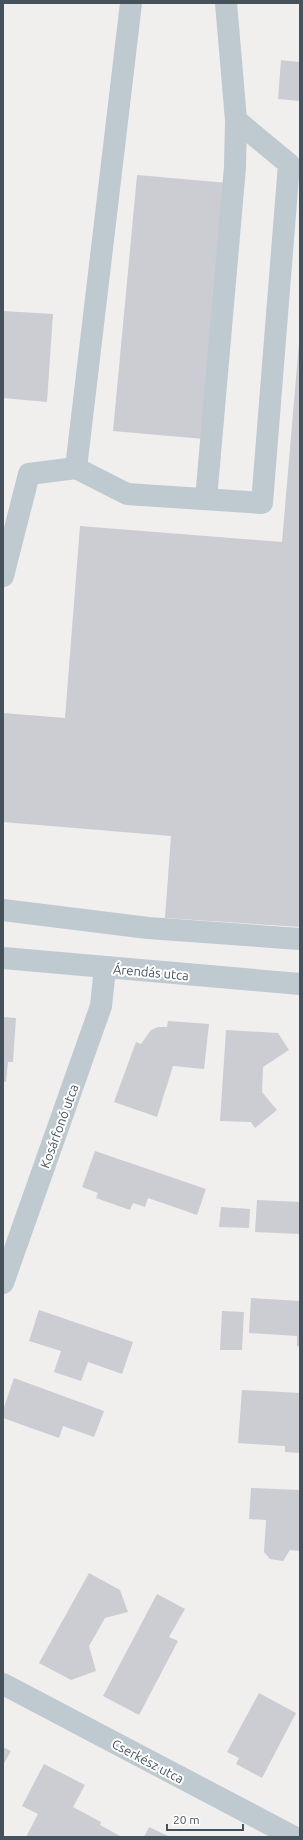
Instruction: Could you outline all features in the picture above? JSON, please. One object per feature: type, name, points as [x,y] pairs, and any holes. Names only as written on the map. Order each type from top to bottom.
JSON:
[{"type":"street","points":[[76,468],[130,3]]},
{"type":"street","points":[[206,500],[235,167],[236,120],[226,3]]},
{"type":"street","points":[[3,576],[29,474],[76,468],[127,494],[262,503],[289,164],[236,120]]},
{"type":"street","points":[[3,910],[148,928],[300,939]]},
{"type":"street","name":"Árendás utca","points":[[3,958],[300,984]]},
{"type":"street","name":"Kosárfonó utca","points":[[3,1282],[101,1006],[105,968]]},
{"type":"street","name":"Cserkész utca","points":[[3,1684],[294,1837]]},
{"type":"building","points":[[281,60],[300,62],[300,101],[278,99]]},
{"type":"building","points":[[137,175],[228,183],[204,439],[113,431]]},
{"type":"building","points":[[3,311],[53,314],[47,402],[3,398]]},
{"type":"building","points":[[299,343],[300,927],[165,918],[171,836],[3,822],[3,713],[65,718],[80,526],[282,542]]},
{"type":"building","points":[[3,1017],[16,1018],[13,1062],[8,1062],[6,1082],[3,1081]]},
{"type":"building","points":[[168,1021],[209,1024],[204,1069],[173,1066],[157,1117],[114,1102],[136,1042],[141,1044],[151,1030],[158,1027],[167,1027]]},
{"type":"building","points":[[226,1030],[278,1033],[289,1050],[263,1067],[262,1092],[277,1110],[255,1128],[251,1122],[220,1121]]},
{"type":"building","points":[[95,1151],[206,1189],[197,1215],[148,1198],[145,1207],[133,1203],[130,1210],[96,1198],[98,1193],[82,1187]]},
{"type":"building","points":[[257,1200],[300,1202],[300,1234],[255,1232]]},
{"type":"building","points":[[221,1207],[250,1209],[249,1228],[219,1227]]},
{"type":"building","points":[[251,1298],[300,1301],[300,1347],[297,1346],[297,1336],[249,1333]]},
{"type":"building","points":[[39,1310],[133,1342],[122,1374],[88,1362],[81,1381],[54,1372],[61,1351],[29,1341]]},
{"type":"building","points":[[222,1311],[244,1312],[242,1350],[220,1350]]},
{"type":"building","points":[[14,1378],[104,1411],[94,1437],[63,1426],[59,1438],[3,1418],[3,1410]]},
{"type":"building","points":[[242,1390],[300,1393],[300,1453],[285,1452],[285,1446],[238,1443]]},
{"type":"building","points":[[251,1488],[300,1490],[300,1551],[290,1550],[283,1561],[270,1559],[264,1552],[266,1520],[249,1519]]},
{"type":"building","points":[[89,1573],[120,1590],[128,1612],[105,1618],[89,1646],[96,1671],[71,1680],[39,1663]]},
{"type":"building","points":[[157,1594],[185,1609],[169,1637],[178,1641],[139,1715],[103,1696]]},
{"type":"building","points":[[259,1693],[296,1713],[262,1778],[236,1764],[239,1758],[227,1752]]},
{"type":"building","points":[[3,1747],[11,1751],[3,1765]]},
{"type":"building","points":[[44,1764],[85,1785],[73,1807],[101,1822],[100,1825],[122,1837],[26,1837],[38,1814],[22,1806]]},
{"type":"building","points":[[149,1827],[170,1837],[144,1837]]}]
